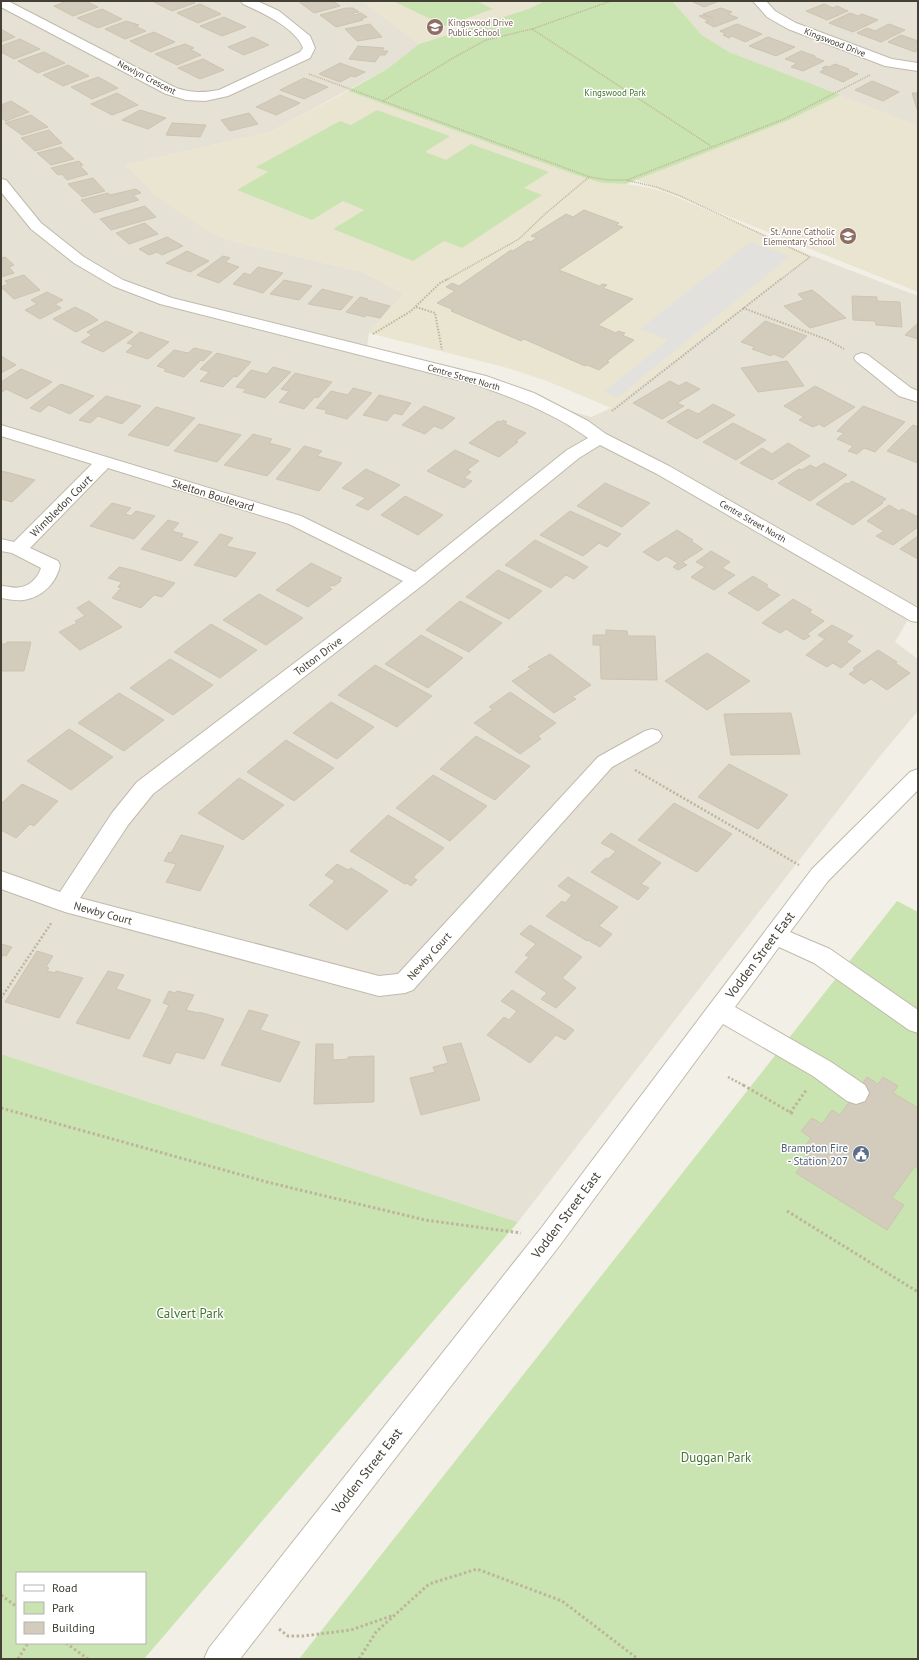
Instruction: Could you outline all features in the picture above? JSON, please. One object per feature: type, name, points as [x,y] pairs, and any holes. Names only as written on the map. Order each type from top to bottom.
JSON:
[{"type":"street","name":"Newlyn Crescent","points":[[1,2],[171,90],[186,96],[205,97],[223,93],[305,55],[309,48],[306,39],[275,14],[247,1]]},
{"type":"street","name":"Kingswood Drive","points":[[760,1],[771,14],[792,26],[890,63],[918,67]]},
{"type":"street","name":"Centre Street North","points":[[1,183],[36,226],[78,260],[118,283],[166,301],[480,380],[528,397],[582,425],[600,438],[663,470],[918,616]]},
{"type":"street","points":[[862,358],[905,392],[918,397]]},
{"type":"street","name":"Skelton Boulevard","points":[[1,430],[295,520],[417,580]]},
{"type":"street","name":"Tolton Drive","points":[[65,903],[120,819],[145,788],[417,580],[573,454],[600,438]]},
{"type":"street","name":"Wimbledon Court","points":[[9,547],[104,462]]},
{"type":"street","points":[[1,592],[23,594],[36,588],[49,575],[51,565],[9,547]]},
{"type":"street","name":"Newby Court","points":[[1,880],[65,903],[379,986],[405,983],[605,762],[652,736]]},
{"type":"street","name":"Vodden Street East","points":[[220,1659],[551,1236],[820,875],[918,777]]},
{"type":"street","points":[[774,935],[822,956],[918,1023]]},
{"type":"street","points":[[719,1010],[822,1069],[856,1093]]},
{"type":"path","points":[[383,101],[453,58],[486,40],[532,29],[611,1]]},
{"type":"path","points":[[532,29],[711,147]]},
{"type":"path","points":[[283,64],[590,176],[608,180],[626,180],[656,187],[678,195],[810,257],[612,411]]},
{"type":"path","points":[[626,180],[784,119],[871,75]]},
{"type":"path","points":[[350,347],[415,307],[440,283],[519,239],[545,214],[590,176]]},
{"type":"path","points":[[415,307],[435,313],[442,349],[430,367]]},
{"type":"path","points":[[743,308],[828,340],[862,358]]},
{"type":"path","points":[[614,758],[798,865],[820,875]]},
{"type":"path","points":[[1,998],[65,903]]},
{"type":"path","points":[[790,1113],[822,1069]]},
{"type":"path","points":[[728,1077],[795,1115]]},
{"type":"path","points":[[1,1108],[267,1182],[424,1220],[551,1236]]},
{"type":"path","points":[[787,1211],[918,1292]]},
{"type":"path","points":[[359,1659],[376,1632],[429,1584],[477,1569],[562,1601],[638,1659]]},
{"type":"path","points":[[1,1595],[16,1606]]},
{"type":"path","points":[[257,1611],[288,1636],[303,1636],[351,1630],[396,1614]]},
{"type":"path","points":[[18,1659],[27,1644]]},
{"type":"path","points":[[67,1644],[88,1659]]},
{"type":"shaded area","points":[[1,1],[363,1],[419,44],[387,69],[270,132],[125,165],[211,233],[236,242],[363,272],[404,294],[369,333],[366,353],[591,417],[611,408],[810,255],[918,296],[918,602],[895,642],[918,659],[918,711],[880,756],[518,1222],[1,1054]]},
{"type":"shaded area","name":"Kingswood Drive Public School","points":[[363,1],[545,1],[528,9],[419,44]]},
{"type":"shaded area","points":[[672,1],[918,1],[918,126],[729,52],[702,35]]},
{"type":"shaded area","points":[[348,91],[576,175],[602,183],[626,184],[665,192],[810,255],[611,408],[547,381],[504,367],[369,333],[404,294],[363,272],[236,242],[211,233],[157,197],[125,165],[270,132]]},
{"type":"shaded area","name":"St. Anne Catholic Elementary School","points":[[840,95],[918,126],[918,292],[637,180]]},
{"type":"shaded area","points":[[750,242],[790,256],[617,398],[604,392],[668,340],[640,329]]},
{"type":"green space","points":[[393,1],[476,1],[493,9],[445,26]]},
{"type":"green space","name":"Kingswood Park","points":[[545,1],[672,1],[702,35],[729,52],[840,95],[789,120],[626,184],[602,183],[576,175],[348,91],[387,69],[419,44],[528,9]]},
{"type":"green space","points":[[377,110],[450,136],[425,152],[446,160],[471,144],[549,172],[524,188],[542,195],[462,248],[444,241],[413,261],[333,229],[364,210],[343,201],[312,220],[237,190],[268,172],[256,167],[340,121],[351,125]]},
{"type":"green space","name":"Duggan Park","points":[[897,901],[918,912],[918,1659],[299,1659]]},
{"type":"green space","name":"Calvert Park","points":[[1,1054],[518,1222],[144,1659],[1,1659]]},
{"type":"building","points":[[67,1],[86,1],[98,7],[73,16],[54,6]]},
{"type":"building","points":[[152,1],[192,1],[195,3],[172,11]]},
{"type":"building","points":[[298,1],[333,1],[340,6],[314,13]]},
{"type":"building","points":[[719,1],[704,7],[693,2]]},
{"type":"building","points":[[200,4],[221,14],[198,23],[177,13]]},
{"type":"building","points":[[824,4],[833,8],[837,6],[848,11],[827,20],[806,11]]},
{"type":"building","points":[[346,8],[353,8],[359,12],[353,13],[355,15],[361,13],[367,17],[361,19],[363,20],[336,27],[320,15]]},
{"type":"building","points":[[721,8],[732,12],[728,14],[738,18],[714,27],[705,22],[709,21],[699,16],[703,15],[713,18],[703,14]]},
{"type":"building","points":[[102,9],[122,19],[98,28],[77,18]]},
{"type":"building","points":[[850,13],[858,16],[862,14],[878,20],[853,32],[829,23]]},
{"type":"building","points":[[224,17],[246,27],[222,36],[200,26]]},
{"type":"building","points":[[126,21],[139,25],[135,26],[146,31],[125,39],[105,29]]},
{"type":"building","points":[[370,24],[382,37],[357,41],[345,29]]},
{"type":"building","points":[[737,24],[762,34],[745,42],[732,36],[729,38],[723,35],[726,34],[720,31]]},
{"type":"building","points":[[889,24],[905,30],[881,42],[857,33],[867,28],[875,31]]},
{"type":"building","points":[[1,29],[15,37],[1,42]]},
{"type":"building","points":[[154,32],[175,42],[151,52],[130,41]]},
{"type":"building","points":[[901,35],[918,41],[918,50],[915,52],[888,42]]},
{"type":"building","points":[[253,37],[269,45],[244,55],[228,47]]},
{"type":"building","points":[[768,37],[795,47],[776,56],[749,46]]},
{"type":"building","points":[[20,39],[40,49],[14,59],[1,52],[1,46]]},
{"type":"building","points":[[185,44],[194,48],[190,49],[201,55],[177,65],[155,54]]},
{"type":"building","points":[[358,46],[384,48],[382,51],[388,51],[385,55],[380,55],[375,62],[349,59]]},
{"type":"building","points":[[801,51],[824,61],[803,71],[791,67],[797,63],[785,59]]},
{"type":"building","points":[[44,52],[65,63],[38,73],[18,61]]},
{"type":"building","points":[[203,59],[224,70],[200,79],[178,68]]},
{"type":"building","points":[[340,63],[365,72],[355,77],[351,76],[340,82],[319,74]]},
{"type":"building","points":[[835,64],[858,74],[843,82],[820,72],[825,69],[822,68]]},
{"type":"building","points":[[68,65],[89,76],[63,86],[43,75]]},
{"type":"building","points":[[98,77],[118,88],[92,99],[71,87]]},
{"type":"building","points":[[304,78],[328,87],[304,99],[280,90]]},
{"type":"building","points":[[872,81],[899,92],[883,101],[855,90]]},
{"type":"building","points":[[117,93],[138,105],[112,115],[91,104]]},
{"type":"building","points":[[912,93],[918,93],[918,112]]},
{"type":"building","points":[[280,95],[300,103],[276,115],[256,107]]},
{"type":"building","points":[[11,101],[29,112],[6,121],[1,118],[1,105]]},
{"type":"building","points":[[140,110],[166,118],[148,129],[122,120]]},
{"type":"building","points":[[249,113],[258,124],[230,131],[221,120]]},
{"type":"building","points":[[31,115],[48,127],[22,135],[5,123]]},
{"type":"building","points":[[172,123],[206,125],[200,137],[166,135]]},
{"type":"building","points":[[49,130],[62,143],[35,151],[21,138]]},
{"type":"building","points":[[61,147],[74,159],[51,165],[37,153]]},
{"type":"building","points":[[79,161],[83,165],[80,166],[88,174],[67,180],[62,174],[58,175],[51,168]]},
{"type":"building","points":[[93,178],[105,191],[82,197],[68,184]]},
{"type":"building","points":[[136,189],[141,193],[133,195],[139,200],[94,213],[81,200],[108,193],[110,195]]},
{"type":"building","points":[[145,206],[156,217],[111,230],[100,219]]},
{"type":"building","points":[[584,210],[619,223],[616,225],[623,227],[559,270],[599,286],[603,284],[607,285],[603,288],[633,299],[598,325],[616,333],[618,331],[625,333],[622,335],[634,340],[607,361],[609,362],[599,370],[587,365],[585,366],[524,339],[521,341],[451,311],[454,310],[437,303],[455,291],[446,287],[452,283],[459,286],[511,250],[513,251],[528,241],[530,242],[537,238],[531,236],[566,214],[573,217]]},
{"type":"building","points":[[145,223],[158,234],[129,244],[116,233]]},
{"type":"building","points":[[167,237],[183,246],[162,255],[157,252],[149,255],[139,249]]},
{"type":"building","points":[[187,251],[209,261],[190,272],[166,263]]},
{"type":"building","points":[[223,256],[230,258],[225,262],[239,267],[219,283],[197,275]]},
{"type":"building","points":[[5,257],[14,265],[9,267],[14,273],[1,277],[1,258]]},
{"type":"building","points":[[258,267],[283,273],[263,293],[233,284],[244,273],[250,275]]},
{"type":"building","points":[[24,275],[40,290],[14,299],[1,287],[8,284],[5,281]]},
{"type":"building","points":[[284,280],[312,286],[299,300],[270,294]]},
{"type":"building","points":[[322,289],[353,297],[341,310],[308,304]]},
{"type":"building","points":[[812,290],[846,318],[810,328],[784,306],[804,300],[798,294]]},
{"type":"building","points":[[47,292],[63,300],[55,304],[61,308],[40,319],[25,310],[37,304],[31,300]]},
{"type":"building","points":[[852,296],[877,297],[877,301],[900,302],[902,327],[876,325],[875,321],[853,320]]},
{"type":"building","points":[[360,297],[390,306],[380,318],[366,315],[365,317],[346,312]]},
{"type":"building","points":[[75,307],[98,320],[76,332],[53,319]]},
{"type":"building","points":[[106,321],[133,332],[103,352],[81,342],[92,335],[87,332]]},
{"type":"building","points":[[765,321],[807,336],[783,358],[773,354],[771,356],[752,349],[755,347],[741,342]]},
{"type":"building","points":[[918,323],[918,339],[905,335]]},
{"type":"building","points":[[140,332],[169,342],[148,359],[126,352],[134,345],[127,343]]},
{"type":"building","points":[[194,348],[212,352],[203,361],[201,360],[184,377],[164,371],[166,369],[157,366],[174,350],[188,353]]},
{"type":"building","points":[[217,353],[251,362],[237,377],[234,376],[223,387],[200,381],[209,372],[200,369]]},
{"type":"building","points":[[1,356],[16,365],[1,373]]},
{"type":"building","points":[[787,361],[804,386],[758,392],[741,368]]},
{"type":"building","points":[[273,367],[291,372],[265,398],[243,392],[246,389],[236,387],[251,370],[267,374]]},
{"type":"building","points":[[21,369],[52,382],[27,399],[6,389],[1,393],[1,382]]},
{"type":"building","points":[[295,373],[332,382],[318,398],[315,397],[304,409],[279,402],[289,391],[281,389]]},
{"type":"building","points":[[670,381],[679,386],[686,382],[700,389],[677,403],[684,406],[662,419],[633,403]]},
{"type":"building","points":[[61,384],[94,396],[70,414],[49,405],[40,412],[30,408]]},
{"type":"building","points":[[815,386],[855,407],[824,427],[819,424],[813,427],[799,420],[804,417],[784,406]]},
{"type":"building","points":[[353,388],[372,393],[347,419],[325,413],[327,410],[316,408],[331,391],[348,395]]},
{"type":"building","points":[[379,395],[411,403],[402,415],[394,413],[387,421],[363,415]]},
{"type":"building","points":[[106,396],[141,406],[122,424],[98,416],[90,423],[79,420]]},
{"type":"building","points":[[713,404],[735,415],[697,439],[667,422],[688,409],[698,414]]},
{"type":"building","points":[[424,406],[455,418],[442,429],[434,426],[425,434],[402,425]]},
{"type":"building","points":[[863,406],[905,422],[875,452],[864,448],[857,454],[848,451],[853,446],[837,439],[844,433],[837,431]]},
{"type":"building","points":[[156,407],[195,418],[168,446],[128,435]]},
{"type":"building","points":[[503,420],[507,422],[505,424],[526,433],[516,441],[518,442],[499,457],[469,443],[498,421],[501,422]]},
{"type":"building","points":[[733,423],[766,440],[736,460],[703,442]]},
{"type":"building","points":[[199,424],[241,435],[217,462],[174,451]]},
{"type":"building","points":[[913,425],[918,427],[918,463],[887,451]]},
{"type":"building","points":[[253,434],[272,439],[269,443],[291,449],[267,476],[224,465]]},
{"type":"building","points":[[788,443],[810,456],[772,480],[740,463],[762,448],[772,454]]},
{"type":"building","points":[[304,446],[322,451],[317,456],[342,463],[319,491],[276,479]]},
{"type":"building","points":[[455,450],[479,461],[467,470],[471,472],[464,478],[472,481],[464,488],[427,471]]},
{"type":"building","points":[[824,463],[847,475],[810,501],[778,483],[799,469],[802,470],[810,465],[816,468]]},
{"type":"building","points":[[366,469],[400,485],[368,510],[356,505],[366,498],[342,488]]},
{"type":"building","points":[[1,471],[35,480],[12,502],[1,499]]},
{"type":"building","points":[[852,481],[886,499],[882,502],[883,503],[853,525],[816,504],[846,483],[848,484]]},
{"type":"building","points":[[605,483],[650,503],[622,527],[577,506]]},
{"type":"building","points":[[405,496],[443,515],[418,535],[381,515]]},
{"type":"building","points":[[112,503],[131,508],[125,514],[131,516],[136,511],[155,516],[134,539],[90,526]]},
{"type":"building","points":[[889,505],[899,511],[902,509],[918,517],[918,527],[893,545],[876,536],[884,531],[867,521]]},
{"type":"building","points":[[570,511],[621,534],[607,547],[599,543],[583,556],[540,535]]},
{"type":"building","points":[[168,520],[179,523],[172,531],[183,534],[181,537],[198,542],[181,561],[141,549]]},
{"type":"building","points":[[677,530],[693,540],[691,541],[703,549],[682,562],[687,565],[678,570],[673,567],[678,563],[666,556],[658,561],[643,552]]},
{"type":"building","points":[[220,534],[233,538],[226,546],[256,553],[236,577],[194,565]]},
{"type":"building","points":[[918,536],[918,559],[900,549]]},
{"type":"building","points":[[535,540],[588,567],[574,579],[566,575],[551,588],[505,565]]},
{"type":"building","points":[[711,551],[730,562],[722,568],[735,575],[714,590],[691,577],[705,567],[696,562]]},
{"type":"building","points":[[311,563],[342,578],[339,580],[341,581],[334,586],[332,585],[329,588],[332,589],[308,607],[276,590]]},
{"type":"building","points":[[119,567],[175,583],[162,597],[154,595],[141,608],[112,598],[121,588],[118,587],[122,582],[108,578]]},
{"type":"building","points":[[498,570],[542,591],[509,619],[466,597]]},
{"type":"building","points":[[753,576],[768,585],[766,587],[780,595],[758,611],[728,593]]},
{"type":"building","points":[[259,594],[303,618],[266,645],[223,620]]},
{"type":"building","points":[[793,599],[812,610],[809,612],[824,621],[807,634],[810,636],[804,640],[786,629],[780,633],[762,623]]},
{"type":"building","points":[[89,601],[122,627],[80,650],[59,632],[77,623],[75,621],[85,616],[77,608]]},
{"type":"building","points":[[460,601],[502,623],[469,652],[426,630]]},
{"type":"building","points":[[211,624],[257,650],[220,678],[174,652]]},
{"type":"building","points":[[832,625],[853,636],[846,642],[861,651],[841,668],[833,663],[827,667],[806,655],[825,639],[818,635]]},
{"type":"building","points":[[606,630],[627,631],[628,636],[655,636],[657,680],[601,679],[600,645],[593,645],[593,635],[606,635]]},
{"type":"building","points":[[421,635],[463,658],[428,688],[385,664]]},
{"type":"building","points":[[7,642],[31,642],[24,671],[1,671],[1,644],[6,644]]},
{"type":"building","points":[[878,650],[897,662],[895,663],[910,673],[887,690],[871,679],[864,684],[849,674],[855,670],[853,668]]},
{"type":"building","points":[[707,653],[750,681],[707,710],[665,681]]},
{"type":"building","points":[[550,654],[591,685],[572,697],[576,699],[554,713],[512,681],[531,669],[528,667]]},
{"type":"building","points":[[170,659],[213,685],[173,715],[130,688]]},
{"type":"building","points":[[375,665],[432,696],[397,727],[338,695]]},
{"type":"building","points":[[510,692],[556,723],[538,736],[541,739],[520,754],[474,723],[493,709],[489,707]]},
{"type":"building","points":[[119,693],[164,720],[124,751],[78,723]]},
{"type":"building","points":[[331,702],[374,727],[337,759],[293,733]]},
{"type":"building","points":[[791,713],[800,754],[731,755],[724,714]]},
{"type":"building","points":[[69,729],[113,757],[71,790],[27,761]]},
{"type":"building","points":[[476,736],[530,766],[495,800],[440,769]]},
{"type":"building","points":[[286,740],[334,768],[294,801],[247,772]]},
{"type":"building","points":[[729,764],[788,795],[758,829],[698,797]]},
{"type":"building","points":[[433,775],[487,806],[450,841],[396,808]]},
{"type":"building","points":[[239,778],[284,805],[243,840],[198,813]]},
{"type":"building","points":[[22,784],[58,801],[34,826],[30,824],[16,838],[1,830],[1,804]]},
{"type":"building","points":[[674,803],[732,834],[697,872],[638,840]]},
{"type":"building","points":[[388,815],[444,848],[413,877],[417,880],[411,886],[407,883],[405,884],[350,851]]},
{"type":"building","points":[[611,833],[661,863],[641,884],[649,888],[638,900],[591,872],[616,851],[601,843]]},
{"type":"building","points":[[181,835],[224,846],[200,891],[166,882],[176,864],[164,861],[169,852],[171,853]]},
{"type":"building","points":[[337,864],[348,870],[351,868],[388,891],[347,930],[309,905],[335,881],[325,875]]},
{"type":"building","points":[[568,877],[618,907],[599,926],[612,934],[600,947],[588,940],[587,941],[546,916],[562,901],[565,903],[572,895],[558,886]]},
{"type":"building","points":[[530,925],[582,957],[562,978],[576,988],[556,1008],[541,999],[547,993],[515,972],[529,957],[525,955],[536,944],[520,934]]},
{"type":"building","points":[[1,944],[12,947],[6,956],[3,955],[1,959]]},
{"type":"building","points":[[37,951],[53,956],[46,967],[49,968],[47,971],[55,973],[56,971],[83,978],[59,1018],[5,1002]]},
{"type":"building","points":[[108,971],[124,975],[116,989],[151,1000],[129,1039],[76,1023]]},
{"type":"building","points":[[512,990],[574,1030],[565,1040],[556,1035],[530,1063],[487,1035],[504,1017],[509,1020],[517,1011],[501,1001]]},
{"type":"building","points":[[169,991],[175,993],[177,991],[194,995],[186,1010],[224,1019],[204,1059],[176,1052],[170,1064],[143,1056],[169,1005],[163,1003]]},
{"type":"building","points":[[249,1010],[268,1015],[260,1030],[300,1042],[280,1082],[221,1065]]},
{"type":"building","points":[[461,1043],[480,1100],[421,1115],[410,1078],[435,1072],[433,1067],[448,1063],[443,1047]]},
{"type":"building","points":[[316,1044],[333,1044],[333,1060],[348,1059],[348,1057],[374,1056],[374,1102],[314,1104]]},
{"type":"building","name":"Brampton Fire - Station 207","points":[[867,1077],[878,1084],[883,1077],[898,1086],[893,1093],[918,1108],[918,1168],[915,1166],[892,1198],[904,1205],[887,1230],[796,1173],[808,1156],[801,1152],[811,1138],[801,1131],[812,1118],[822,1124],[832,1110],[840,1115]]},
{"type":"place","name":"Kingswood Drive Public School","points":[[435,27]]},
{"type":"place","name":"St. Anne Catholic Elementary School","points":[[848,236]]},
{"type":"place","name":"Brampton Fire - Station 207","points":[[861,1154]]}]
